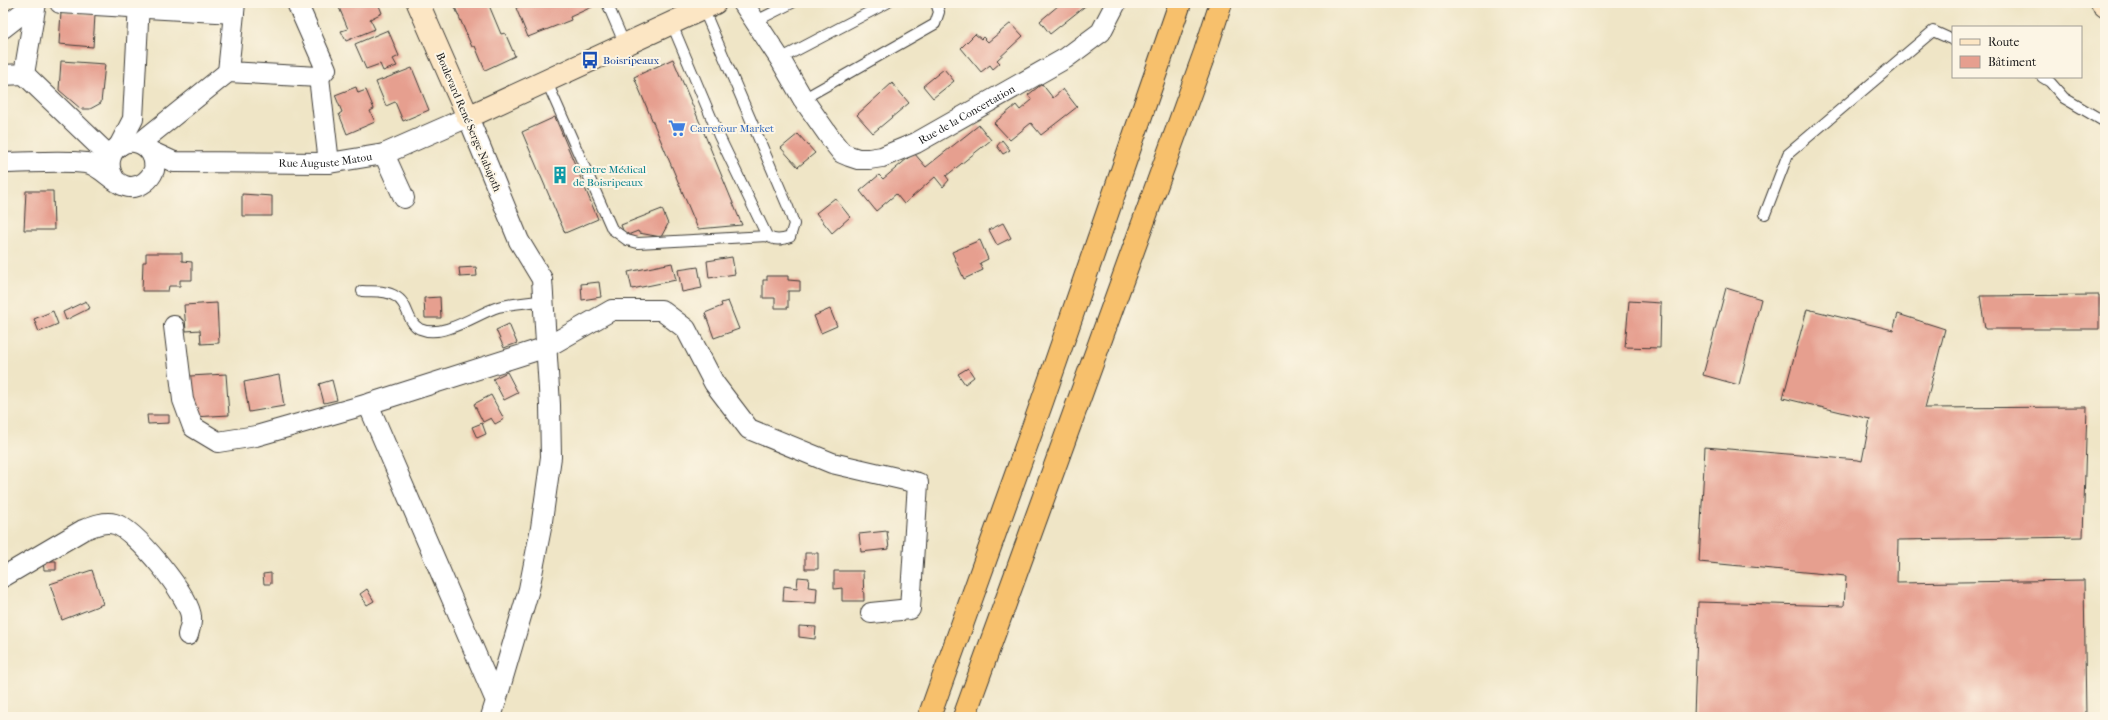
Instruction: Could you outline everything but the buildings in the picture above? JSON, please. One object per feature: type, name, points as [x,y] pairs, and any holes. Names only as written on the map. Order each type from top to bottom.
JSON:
[{"type":"highway","points":[[929,717],[1042,402],[1180,3]]},
{"type":"highway","points":[[964,717],[1205,52],[1220,3]]},
{"type":"street","points":[[3,28],[36,3]]},
{"type":"street","points":[[24,74],[36,3]]},
{"type":"street","points":[[60,3],[234,8],[228,72],[147,146]]},
{"type":"street","points":[[297,3],[326,69],[319,77],[329,163]]},
{"type":"street","name":"Boulevard René Serge Nabajoth","points":[[418,3],[468,117],[519,241],[542,279],[547,347],[551,457],[541,528],[529,589],[494,709]]},
{"type":"street","name":"Rue de la Concertation","points":[[743,3],[780,59],[806,104],[842,153],[858,159],[882,157],[916,143],[1066,58],[1101,32],[1112,16],[1116,3]]},
{"type":"street","points":[[2102,3],[2105,6]]},
{"type":"street","points":[[139,5],[133,119],[155,163],[149,180]]},
{"type":"street","points":[[468,117],[625,45],[702,6]]},
{"type":"street","points":[[228,72],[319,77]]},
{"type":"street","points":[[3,75],[24,74],[112,148]]},
{"type":"street","name":"Rue Auguste Matou","points":[[147,146],[174,162],[329,163],[384,154],[468,117]]},
{"type":"street","points":[[115,180],[110,173],[108,164],[112,148],[133,119]]},
{"type":"street","points":[[3,163],[88,163],[112,148],[131,142],[147,146]]},
{"type":"street","points":[[384,154],[404,198]]},
{"type":"street","points":[[88,163],[122,186],[132,188],[141,185],[174,162]]},
{"type":"street","points":[[174,326],[183,400],[193,427],[218,442],[256,436],[368,404],[547,347],[612,310],[661,310],[686,329],[714,383],[749,429],[832,463],[918,483],[910,608],[871,613]]},
{"type":"street","points":[[368,404],[494,709]]},
{"type":"street","points":[[3,577],[83,530],[94,525],[116,524],[130,531],[174,582],[187,605],[191,617],[188,635]]},
{"type":"lane","points":[[607,3],[625,45]]},
{"type":"lane","points":[[756,21],[792,3]]},
{"type":"lane","points":[[780,59],[887,3]]},
{"type":"lane","points":[[806,104],[935,24],[939,12],[936,3]]},
{"type":"lane","points":[[546,80],[612,229],[618,236],[638,243],[767,236],[773,239],[781,240],[790,237],[794,224],[702,6]]},
{"type":"lane","points":[[671,22],[719,136],[767,236]]},
{"type":"lane","points":[[1765,214],[1788,154],[1933,31],[1952,40]]},
{"type":"lane","points":[[2044,78],[2050,82],[2064,98],[2105,122]]},
{"type":"lane","points":[[362,291],[388,293],[397,296],[405,308],[411,322],[421,329],[441,330],[498,307],[544,300]]},
{"type":"place","name":"Boisripeaux","points":[[590,60]]},
{"type":"place","name":"Carrefour Market","points":[[677,128]]},
{"type":"place","name":"Centre Médical de Boisripeaux","points":[[560,175]]}]
